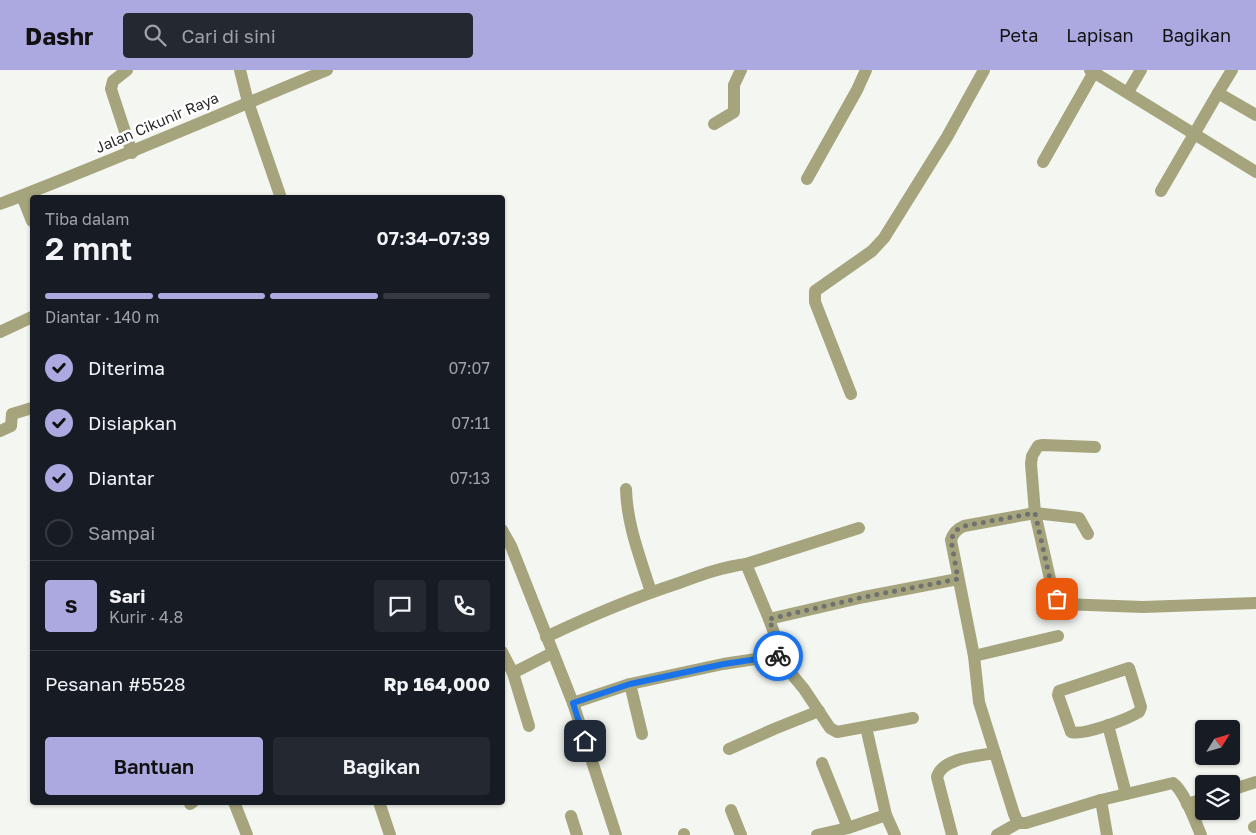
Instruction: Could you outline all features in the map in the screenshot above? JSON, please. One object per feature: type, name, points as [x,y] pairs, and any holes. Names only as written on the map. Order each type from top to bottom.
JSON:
[{"type":"street","points":[[127,70],[113,81],[111,89],[132,153]]},
{"type":"street","points":[[240,70],[248,102],[281,195]]},
{"type":"street","name":"Jalan Cikunir Raya","points":[[0,204],[132,153],[327,70]]},
{"type":"street","points":[[714,124],[734,112],[734,85],[741,70],[744,72],[750,70]]},
{"type":"street","points":[[807,179],[857,90],[866,70]]},
{"type":"street","points":[[851,394],[815,302],[815,291],[872,251],[884,238],[947,137],[984,70]]},
{"type":"street","points":[[1128,92],[1141,70]]},
{"type":"street","points":[[1161,191],[1232,70]]},
{"type":"street","points":[[1042,162],[1092,71],[1256,172]]},
{"type":"street","points":[[1218,93],[1256,115]]},
{"type":"street","points":[[22,196],[30,216]]},
{"type":"street","points":[[0,332],[30,318]]},
{"type":"street","points":[[0,431],[11,426],[12,414],[30,409]]},
{"type":"street","points":[[1095,447],[1042,445],[1035,449],[1032,456],[1035,513],[1053,592],[1061,603],[1143,607],[1256,603]]},
{"type":"street","points":[[626,489],[630,530],[651,592]]},
{"type":"street","points":[[1018,823],[979,702],[974,656],[951,540],[955,531],[964,526],[1035,513],[1079,518],[1088,534]]},
{"type":"street","points":[[546,637],[606,609],[651,592],[710,572],[730,566],[746,564],[859,528]]},
{"type":"street","points":[[505,536],[573,703],[616,835]]},
{"type":"street","points":[[746,564],[782,655],[793,676],[833,731],[837,732],[913,718]]},
{"type":"street","points":[[769,619],[864,597],[958,579]]},
{"type":"street","points":[[974,656],[1058,636]]},
{"type":"street","points":[[513,673],[552,652]]},
{"type":"street","points":[[573,703],[630,684],[724,664],[782,655]]},
{"type":"street","points":[[505,658],[513,673],[529,726]]},
{"type":"street","points":[[1129,668],[1140,711],[1138,714],[1108,726],[1076,734],[1071,732],[1058,693],[1062,689],[1129,668]]},
{"type":"street","points":[[630,684],[642,734]]},
{"type":"street","points":[[729,749],[819,712]]},
{"type":"street","points":[[1108,726],[1126,794]]},
{"type":"street","points":[[866,727],[886,816],[895,835]]},
{"type":"street","points":[[952,835],[937,777],[939,770],[962,759],[995,753]]},
{"type":"street","points":[[822,763],[848,828]]},
{"type":"street","points":[[1240,787],[1256,782]]},
{"type":"street","points":[[997,835],[1018,823],[1026,823],[1101,800],[1173,783],[1177,786],[1187,804],[1201,835]]},
{"type":"street","points":[[1101,800],[1106,835]]},
{"type":"street","points":[[1187,804],[1195,802]]},
{"type":"street","points":[[235,805],[246,835]]},
{"type":"street","points":[[380,805],[390,835]]},
{"type":"street","points":[[730,810],[741,835]]},
{"type":"street","points":[[571,816],[576,835]]},
{"type":"street","points":[[817,835],[886,816]]},
{"type":"way so far","points":[[778,656],[782,655],[769,619],[864,597],[958,579],[951,540],[955,531],[964,526],[1035,513],[1053,592],[1057,599]]},
{"type":"route","points":[[585,741],[573,703],[630,684],[724,664],[778,656]]}]
